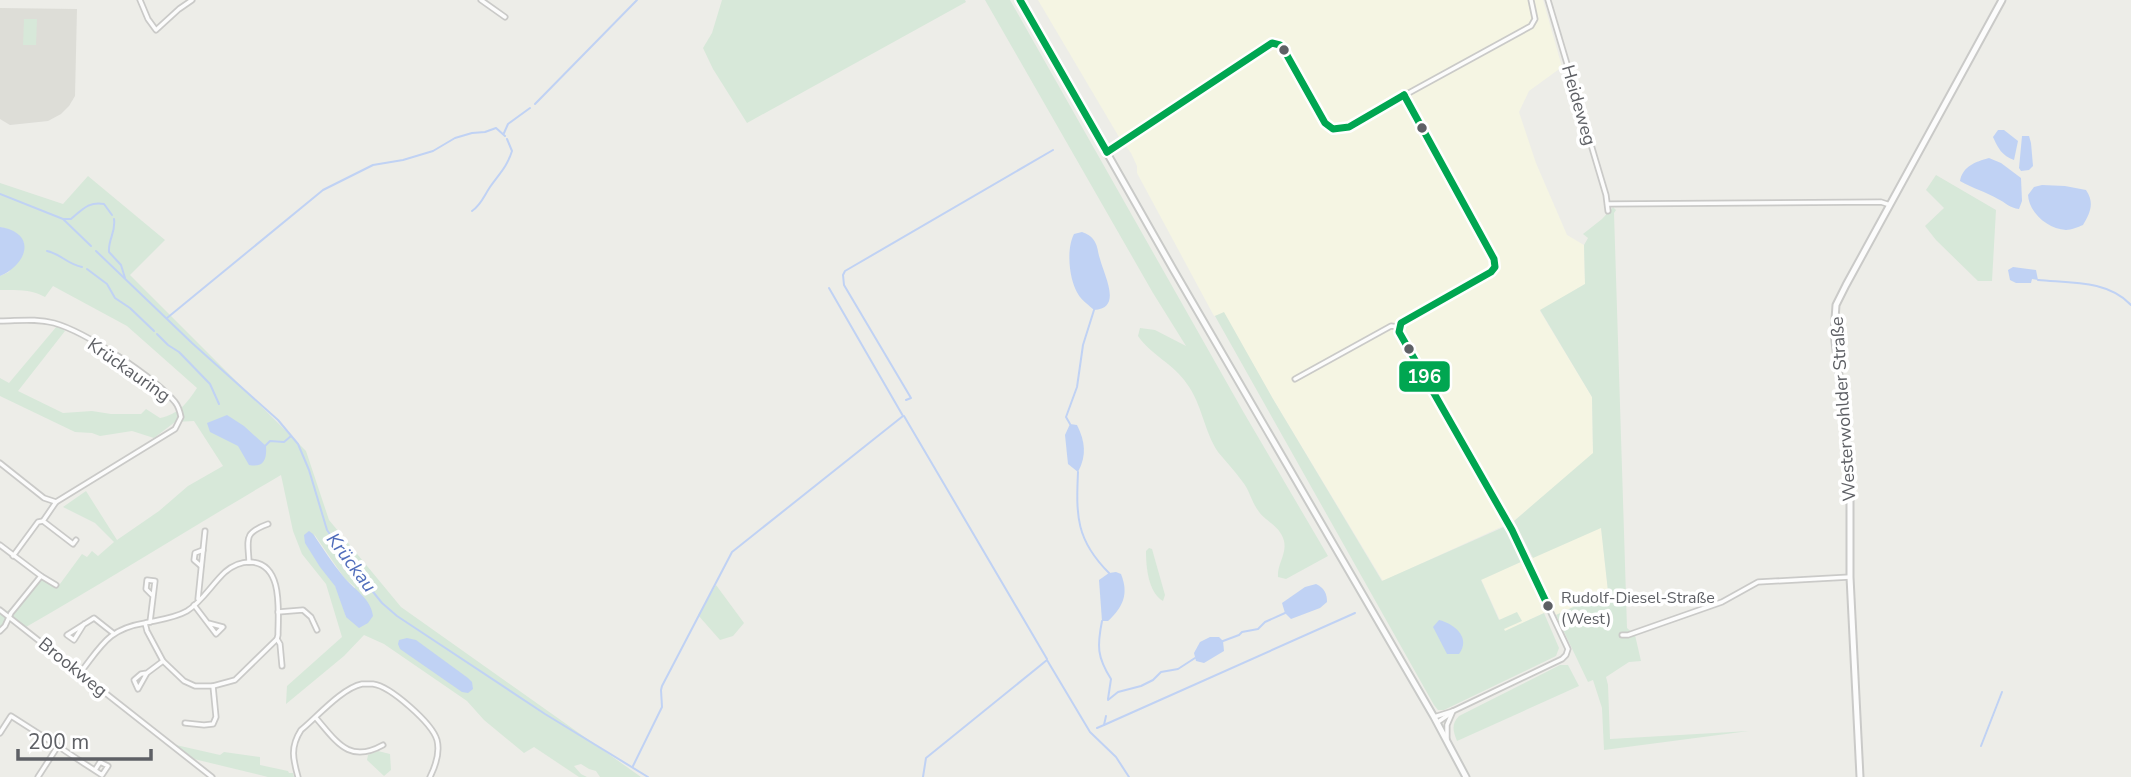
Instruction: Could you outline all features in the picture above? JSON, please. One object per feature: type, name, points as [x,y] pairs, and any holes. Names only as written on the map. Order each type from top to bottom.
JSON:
[{"type":"main road","points":[[1020,0],[1466,777]]},
{"type":"main road","name":"Westerwohlder Straße","points":[[1860,777],[1850,577],[1850,468],[1834,318],[1839,297],[2002,0]]},
{"type":"street","points":[[140,0],[156,30],[192,0]]},
{"type":"street","points":[[481,0],[505,17]]},
{"type":"street","points":[[1107,152],[1272,43],[1280,45],[1284,50],[1325,123],[1333,129],[1349,127],[1531,26],[1535,19],[1531,0]]},
{"type":"street","name":"Heideweg","points":[[1548,0],[1608,211]]},
{"type":"street","points":[[1398,327],[1491,272],[1495,267],[1494,259],[1404,95]]},
{"type":"street","points":[[1608,204],[1881,202],[1890,205]]},
{"type":"street","name":"Krückauring","points":[[0,321],[36,320],[63,327],[99,345],[167,395],[179,407],[181,417],[175,429],[56,502],[13,556]]},
{"type":"street","points":[[1295,379],[1391,326],[1398,327]]},
{"type":"street","points":[[1398,327],[1512,530],[1568,649],[1562,659],[1435,720]]},
{"type":"street","points":[[0,463],[44,498],[56,502]]},
{"type":"street","points":[[43,521],[73,544],[76,540]]},
{"type":"street","points":[[249,562],[251,531],[268,524]]},
{"type":"street","points":[[198,601],[205,531]]},
{"type":"street","points":[[0,545],[56,585]]},
{"type":"street","points":[[202,566],[194,560],[195,553],[203,550]]},
{"type":"street","points":[[80,673],[113,633],[126,626],[187,611],[226,570],[249,562],[265,567],[277,588],[277,639],[282,666]]},
{"type":"street","points":[[0,631],[41,576]]},
{"type":"street","points":[[1622,635],[1722,602],[1758,582],[1850,577]]},
{"type":"street","points":[[153,596],[146,631],[163,661],[184,681],[195,686],[214,686],[235,680],[277,639]]},
{"type":"street","points":[[194,605],[208,623]]},
{"type":"street","name":"Brookweg","points":[[0,610],[212,777]]},
{"type":"street","points":[[278,612],[303,610],[311,617],[317,630]]},
{"type":"street","points":[[84,624],[74,640],[67,635],[75,629],[94,618],[113,633]]},
{"type":"street","points":[[147,673],[163,661]]},
{"type":"street","points":[[298,777],[292,750],[301,730],[352,687],[372,684],[381,687],[420,715],[430,728],[437,741],[437,755],[430,777]]},
{"type":"street","points":[[185,723],[213,724],[216,717],[214,686]]},
{"type":"street","points":[[1447,742],[1447,725],[1453,711]]},
{"type":"street","points":[[0,733],[11,716],[95,770]]},
{"type":"street","points":[[316,718],[340,745],[352,752],[368,752],[383,745]]},
{"type":"street","points":[[38,777],[58,746]]},
{"type":"shaded area","points":[[722,0],[966,2],[747,123],[703,48],[712,33]]},
{"type":"shaded area","points":[[985,0],[1010,0],[1328,556],[1286,579],[1278,577],[1284,550],[1282,536],[1260,513],[1244,484],[1218,452],[1187,384],[1143,343],[1138,336],[1140,328],[1155,330],[1186,346]]},
{"type":"shaded area","points":[[1038,0],[1543,0],[1562,67],[1529,91],[1519,112],[1536,163],[1567,235],[1584,245],[1585,284],[1540,311],[1592,397],[1593,454],[1514,521],[1383,581],[1224,313],[1214,316],[1137,173],[1131,153]]},
{"type":"shaded area","points":[[0,8],[77,9],[75,96],[61,114],[48,121],[10,125],[0,119]]},
{"type":"shaded area","points":[[24,19],[37,19],[36,45],[23,45]]},
{"type":"shaded area","points":[[1936,175],[1996,210],[1992,281],[1978,281],[1925,226],[1944,208],[1926,190]]},
{"type":"shaded area","points":[[88,176],[165,240],[130,275],[306,451],[329,520],[401,607],[641,777],[600,777],[596,771],[581,764],[574,766],[587,777],[579,777],[534,747],[524,753],[484,720],[467,701],[384,644],[364,635],[344,656],[286,704],[287,686],[342,637],[326,584],[302,554],[293,531],[281,475],[26,627],[13,617],[0,629],[0,615],[9,610],[42,578],[57,588],[82,554],[87,557],[92,551],[98,556],[114,542],[95,523],[63,507],[86,491],[117,540],[159,511],[188,486],[223,466],[194,421],[175,422],[154,438],[132,431],[100,436],[75,432],[0,396],[0,378],[9,383],[57,326],[65,331],[18,391],[63,413],[92,411],[141,414],[146,409],[160,418],[182,407],[197,388],[127,326],[53,286],[45,297],[29,291],[0,290],[0,276],[9,272],[24,243],[13,233],[0,227],[0,183],[63,204]],"holes":[[[314,534],[345,579],[355,587],[346,617]]]},
{"type":"shaded area","points":[[1613,207],[1616,210],[1627,628],[1635,635],[1641,661],[1629,662],[1606,677],[1610,739],[1749,731],[1604,750],[1602,708],[1593,680],[1588,682],[1556,615],[1608,591],[1601,528],[1533,558],[1514,521],[1593,453],[1592,397],[1540,310],[1585,284],[1584,245],[1588,238],[1583,234]]},
{"type":"shaded area","points":[[1224,312],[1382,581],[1506,526],[1523,561],[1481,580],[1499,620],[1517,612],[1522,621],[1504,629],[1505,631],[1544,613],[1559,648],[1556,656],[1444,710],[1438,710],[1215,316]]},
{"type":"shaded area","points":[[1601,527],[1608,591],[1556,615],[1553,609],[1505,631],[1481,579]]},
{"type":"shaded area","points":[[1152,549],[1165,595],[1163,601],[1154,592],[1149,579],[1146,551]]},
{"type":"shaded area","points":[[716,585],[744,623],[733,636],[720,640],[698,615]]},
{"type":"shaded area","points":[[1560,665],[1568,665],[1579,686],[1457,741],[1454,728],[1459,716]]},
{"type":"shaded area","points":[[176,745],[220,755],[224,752],[260,757],[260,765],[288,771],[293,773],[294,777],[268,777],[194,759]]},
{"type":"shaded area","points":[[378,751],[390,754],[391,770],[384,776],[367,760],[368,755]]},
{"type":"water","points":[[1998,130],[2004,130],[2018,141],[2014,160],[2003,154],[1997,145],[1993,137]]},
{"type":"water","points":[[2022,136],[2029,136],[2033,166],[2029,170],[2021,171],[2019,168]]},
{"type":"water","points":[[1989,158],[2001,163],[2021,178],[2022,201],[2019,209],[1960,181],[1967,168]]},
{"type":"water","points":[[2042,185],[2086,190],[2090,208],[2083,225],[2066,230],[2059,229],[2041,219],[2032,208],[2028,195],[2034,187]]},
{"type":"water","points":[[0,227],[12,230],[20,236],[24,249],[17,264],[0,276]]},
{"type":"water","points":[[1082,232],[1095,242],[1108,282],[1108,304],[1094,310],[1078,294],[1072,281],[1070,248],[1074,234]]},
{"type":"water","points":[[2013,267],[2036,270],[2038,280],[2016,283],[2010,280],[2008,270]]},
{"type":"water","points":[[227,415],[266,446],[265,459],[261,464],[249,465],[238,446],[210,432],[207,423]]},
{"type":"water","points":[[1070,424],[1077,425],[1083,442],[1083,460],[1078,472],[1068,464],[1065,435]]},
{"type":"water","points":[[309,531],[343,576],[369,604],[373,616],[368,623],[359,628],[346,617],[335,586],[305,543],[304,535]]},
{"type":"water","points":[[1116,572],[1121,574],[1123,581],[1123,600],[1108,621],[1102,621],[1099,580]]},
{"type":"water","points":[[1316,584],[1325,591],[1327,602],[1320,608],[1291,619],[1285,613],[1282,603],[1305,587]]},
{"type":"water","points":[[1439,620],[1456,628],[1462,637],[1459,654],[1447,654],[1433,627]]},
{"type":"water","points":[[1210,637],[1219,637],[1223,641],[1224,651],[1204,663],[1196,661],[1194,653],[1200,642]]},
{"type":"water","points":[[399,640],[416,640],[468,678],[473,689],[468,693],[462,692],[400,649]]},
{"type":"waterway","points":[[535,104],[637,0]]},
{"type":"waterway","points":[[504,133],[508,124],[530,108]]},
{"type":"waterway","points":[[167,318],[323,190],[373,165],[433,151],[455,138],[496,128],[505,136]]},
{"type":"waterway","points":[[472,211],[508,162],[512,151],[507,139]]},
{"type":"waterway","points":[[906,400],[911,398],[844,285],[845,271],[1053,150]]},
{"type":"waterway","name":"Krückau","points":[[0,194],[63,219],[91,246]]},
{"type":"waterway","points":[[64,219],[71,219],[86,207],[99,203],[104,204],[112,215]]},
{"type":"waterway","points":[[114,219],[109,252],[121,265],[125,278]]},
{"type":"waterway","points":[[47,251],[82,267]]},
{"type":"waterway","name":"Krückau","points":[[96,251],[278,420],[298,444],[309,470],[327,530],[382,603],[397,616],[545,714],[648,777]]},
{"type":"waterway","points":[[87,269],[107,284],[115,298],[154,331]]},
{"type":"waterway","points":[[2038,280],[2100,287],[2122,297],[2131,305]]},
{"type":"waterway","points":[[633,766],[662,707],[662,686],[732,552],[903,416],[829,288]]},
{"type":"waterway","points":[[1070,424],[1066,417],[1077,387],[1083,345],[1094,310]]},
{"type":"waterway","points":[[157,334],[210,384],[219,404]]},
{"type":"waterway","points":[[904,416],[1047,659]]},
{"type":"waterway","points":[[265,446],[270,441],[284,442],[291,436]]},
{"type":"waterway","points":[[1078,472],[1080,527],[1090,549],[1109,573]]},
{"type":"waterway","points":[[1223,641],[1242,632],[1258,629],[1265,622],[1285,613]]},
{"type":"waterway","points":[[1104,725],[1355,613]]},
{"type":"waterway","points":[[1102,621],[1099,651],[1111,679],[1108,699]]},
{"type":"waterway","points":[[1108,700],[1118,692],[1141,686],[1161,672],[1178,669],[1195,658]]},
{"type":"waterway","points":[[923,777],[926,758],[1047,660],[1090,732],[1116,757],[1129,777]]},
{"type":"waterway","points":[[1981,746],[2002,692]]},
{"type":"waterway","points":[[1097,728],[1104,725],[1106,716]]},
{"type":"transit line","name":"196","points":[[1020,0],[1107,152]]},
{"type":"transit line","name":"196","points":[[1107,152],[1272,43],[1280,45],[1284,50],[1325,123],[1333,129],[1349,127],[1404,95]]},
{"type":"transit line","name":"196","points":[[1404,95],[1494,259],[1495,267],[1491,272],[1401,323],[1399,332],[1512,530],[1548,606]]},
{"type":"place","name":"Rudolf-Diesel-Straße (West)","points":[[1548,606]]}]
